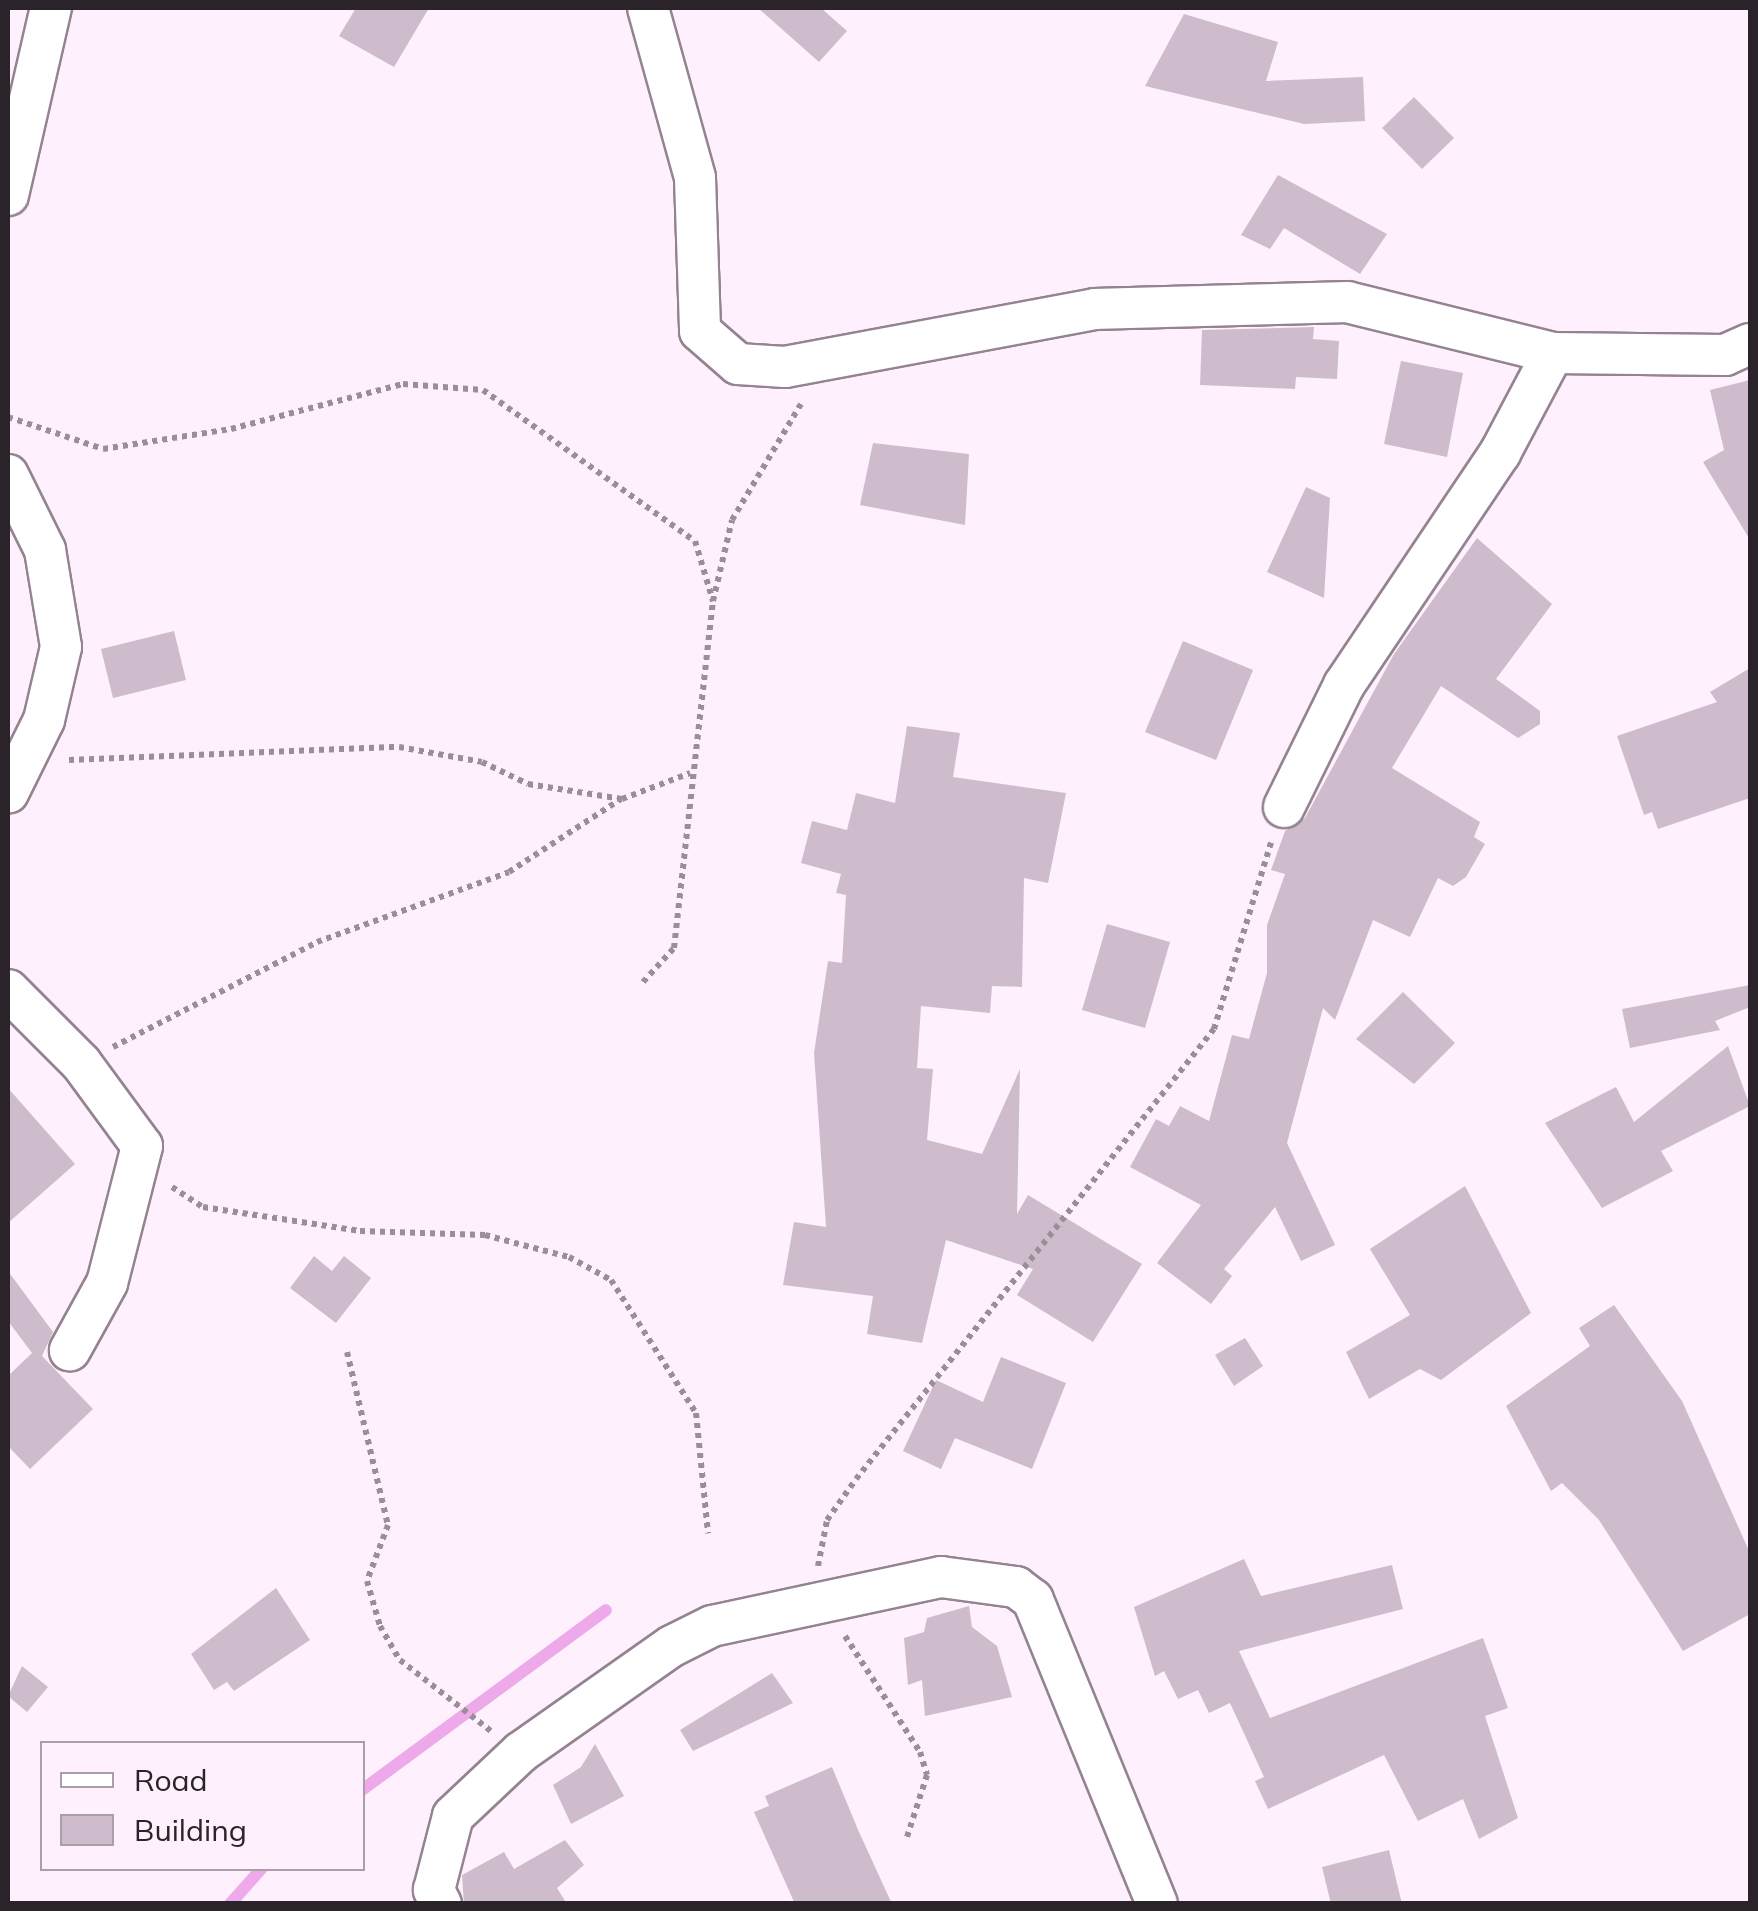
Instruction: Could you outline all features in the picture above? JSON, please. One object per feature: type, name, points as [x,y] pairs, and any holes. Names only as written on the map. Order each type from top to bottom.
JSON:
[{"type":"street","points":[[8,195],[51,8]]},
{"type":"street","points":[[648,8],[694,178],[700,331],[738,364],[831,358],[1094,309],[1347,302],[1554,352],[1708,355],[1750,344]]},
{"type":"street","points":[[1284,807],[1344,685],[1500,452],[1554,352]]},
{"type":"street","points":[[8,475],[60,602],[52,691],[15,778]]},
{"type":"street","points":[[8,990],[81,1064],[142,1146],[107,1283],[70,1350]]},
{"type":"street","points":[[440,1904],[434,1890],[452,1816],[521,1752],[712,1626],[941,1577],[1016,1587],[1033,1600],[1156,1904]]},
{"type":"path","points":[[643,982],[674,948],[690,773],[713,601],[732,520],[831,358]]},
{"type":"path","points":[[8,417],[103,449],[231,430],[403,384],[483,390],[695,542],[713,601]]},
{"type":"path","points":[[15,778],[399,746],[482,762],[528,784],[622,799]]},
{"type":"path","points":[[81,1064],[317,942],[509,872],[622,799],[690,773]]},
{"type":"path","points":[[907,1838],[927,1776],[920,1752],[827,1601],[818,1550],[827,1520],[1214,1029],[1284,807]]},
{"type":"path","points":[[142,1146],[172,1187],[203,1207],[360,1231],[485,1235],[569,1257],[610,1280],[696,1413],[708,1533]]},
{"type":"path","points":[[347,1352],[388,1524],[367,1581],[380,1626],[432,1690],[521,1752]]},
{"type":"building","points":[[356,8],[429,8],[394,67],[339,36]]},
{"type":"building","points":[[758,8],[821,8],[847,31],[819,62]]},
{"type":"building","points":[[1184,14],[1278,42],[1266,81],[1363,77],[1365,121],[1304,124],[1145,86]]},
{"type":"building","points":[[1414,97],[1454,138],[1422,169],[1382,128]]},
{"type":"building","points":[[1278,175],[1387,234],[1360,274],[1284,228],[1270,249],[1241,235]]},
{"type":"building","points":[[1314,327],[1313,339],[1339,341],[1337,379],[1296,377],[1295,389],[1200,385],[1202,330]]},
{"type":"building","points":[[1401,361],[1463,373],[1447,457],[1384,444]]},
{"type":"building","points":[[1750,380],[1750,540],[1703,462],[1724,450],[1710,390]]},
{"type":"building","points":[[873,443],[969,454],[965,525],[860,505]]},
{"type":"building","points":[[1306,487],[1330,498],[1324,598],[1267,572]]},
{"type":"building","points":[[1477,538],[1552,604],[1496,679],[1540,711],[1540,724],[1518,738],[1441,686],[1392,768],[1480,822],[1474,837],[1485,844],[1466,877],[1453,886],[1438,878],[1410,937],[1373,920],[1335,1020],[1323,1008],[1287,1143],[1335,1245],[1301,1261],[1275,1207],[1224,1269],[1232,1276],[1211,1304],[1157,1263],[1201,1205],[1130,1167],[1156,1119],[1169,1126],[1180,1106],[1209,1121],[1232,1035],[1249,1039],[1267,973],[1267,925],[1285,874],[1271,870],[1285,831],[1305,818],[1394,654]]},
{"type":"building","points":[[174,631],[186,680],[113,698],[101,649]]},
{"type":"building","points":[[1183,641],[1253,670],[1216,760],[1145,732]]},
{"type":"building","points":[[1750,668],[1750,798],[1658,829],[1652,812],[1644,815],[1617,736],[1717,702],[1710,692]]},
{"type":"building","points":[[907,726],[960,733],[953,777],[1066,793],[1048,883],[1024,878],[1022,987],[992,986],[990,1013],[921,1006],[917,1068],[933,1069],[927,1140],[982,1154],[1020,1069],[1017,1214],[1028,1195],[1142,1264],[1093,1342],[1017,1295],[1033,1269],[946,1240],[922,1343],[867,1334],[873,1296],[783,1285],[794,1222],[826,1227],[814,1053],[828,961],[842,963],[846,895],[836,893],[841,874],[801,863],[812,821],[847,830],[856,793],[895,803]]},
{"type":"building","points":[[1107,924],[1170,942],[1145,1028],[1082,1010]]},
{"type":"building","points":[[1750,985],[1750,1007],[1715,1021],[1720,1030],[1630,1048],[1622,1009]]},
{"type":"building","points":[[1403,992],[1455,1043],[1414,1084],[1356,1039]]},
{"type":"building","points":[[1728,1046],[1750,1106],[1661,1151],[1673,1171],[1602,1208],[1545,1123],[1616,1087],[1634,1122]]},
{"type":"building","points":[[8,1088],[75,1164],[8,1223]]},
{"type":"building","points":[[1465,1186],[1531,1313],[1441,1380],[1420,1369],[1369,1399],[1346,1352],[1410,1315],[1370,1249]]},
{"type":"building","points":[[314,1256],[332,1271],[344,1256],[371,1278],[336,1323],[290,1288]]},
{"type":"building","points":[[8,1271],[53,1332],[42,1356],[93,1409],[30,1469],[8,1446],[8,1376],[32,1353],[8,1321]]},
{"type":"building","points":[[1614,1305],[1682,1401],[1750,1553],[1750,1614],[1683,1651],[1599,1520],[1562,1483],[1551,1491],[1506,1406],[1590,1346],[1579,1328]]},
{"type":"building","points":[[1245,1338],[1263,1366],[1234,1386],[1215,1355]]},
{"type":"building","points":[[1001,1357],[1066,1383],[1032,1469],[955,1438],[941,1469],[903,1451],[936,1380],[983,1402]]},
{"type":"building","points":[[1244,1559],[1261,1596],[1392,1565],[1403,1609],[1239,1651],[1270,1718],[1483,1638],[1508,1708],[1485,1716],[1518,1818],[1479,1839],[1463,1799],[1418,1821],[1384,1755],[1268,1809],[1255,1781],[1264,1777],[1230,1703],[1209,1713],[1198,1690],[1178,1699],[1164,1671],[1155,1676],[1134,1607]]},
{"type":"building","points":[[276,1588],[310,1640],[234,1691],[227,1682],[214,1690],[191,1654]]},
{"type":"building","points":[[969,1606],[972,1627],[997,1646],[1012,1697],[925,1716],[922,1680],[908,1685],[904,1638],[924,1632],[927,1618]]},
{"type":"building","points":[[22,1666],[48,1687],[27,1712],[8,1696]]},
{"type":"building","points":[[772,1673],[793,1703],[693,1751],[680,1730]]},
{"type":"building","points":[[595,1744],[624,1796],[571,1824],[553,1785],[581,1767]]},
{"type":"building","points":[[832,1767],[892,1904],[795,1904],[754,1812],[769,1806],[765,1796]]},
{"type":"building","points":[[565,1840],[584,1865],[557,1888],[567,1904],[464,1904],[462,1875],[504,1852],[514,1869]]},
{"type":"building","points":[[1389,1850],[1402,1904],[1331,1904],[1322,1867]]},
{"type":"waterway","points":[[365,1788],[606,1610]]},
{"type":"waterway","points":[[230,1904],[259,1871]]}]
